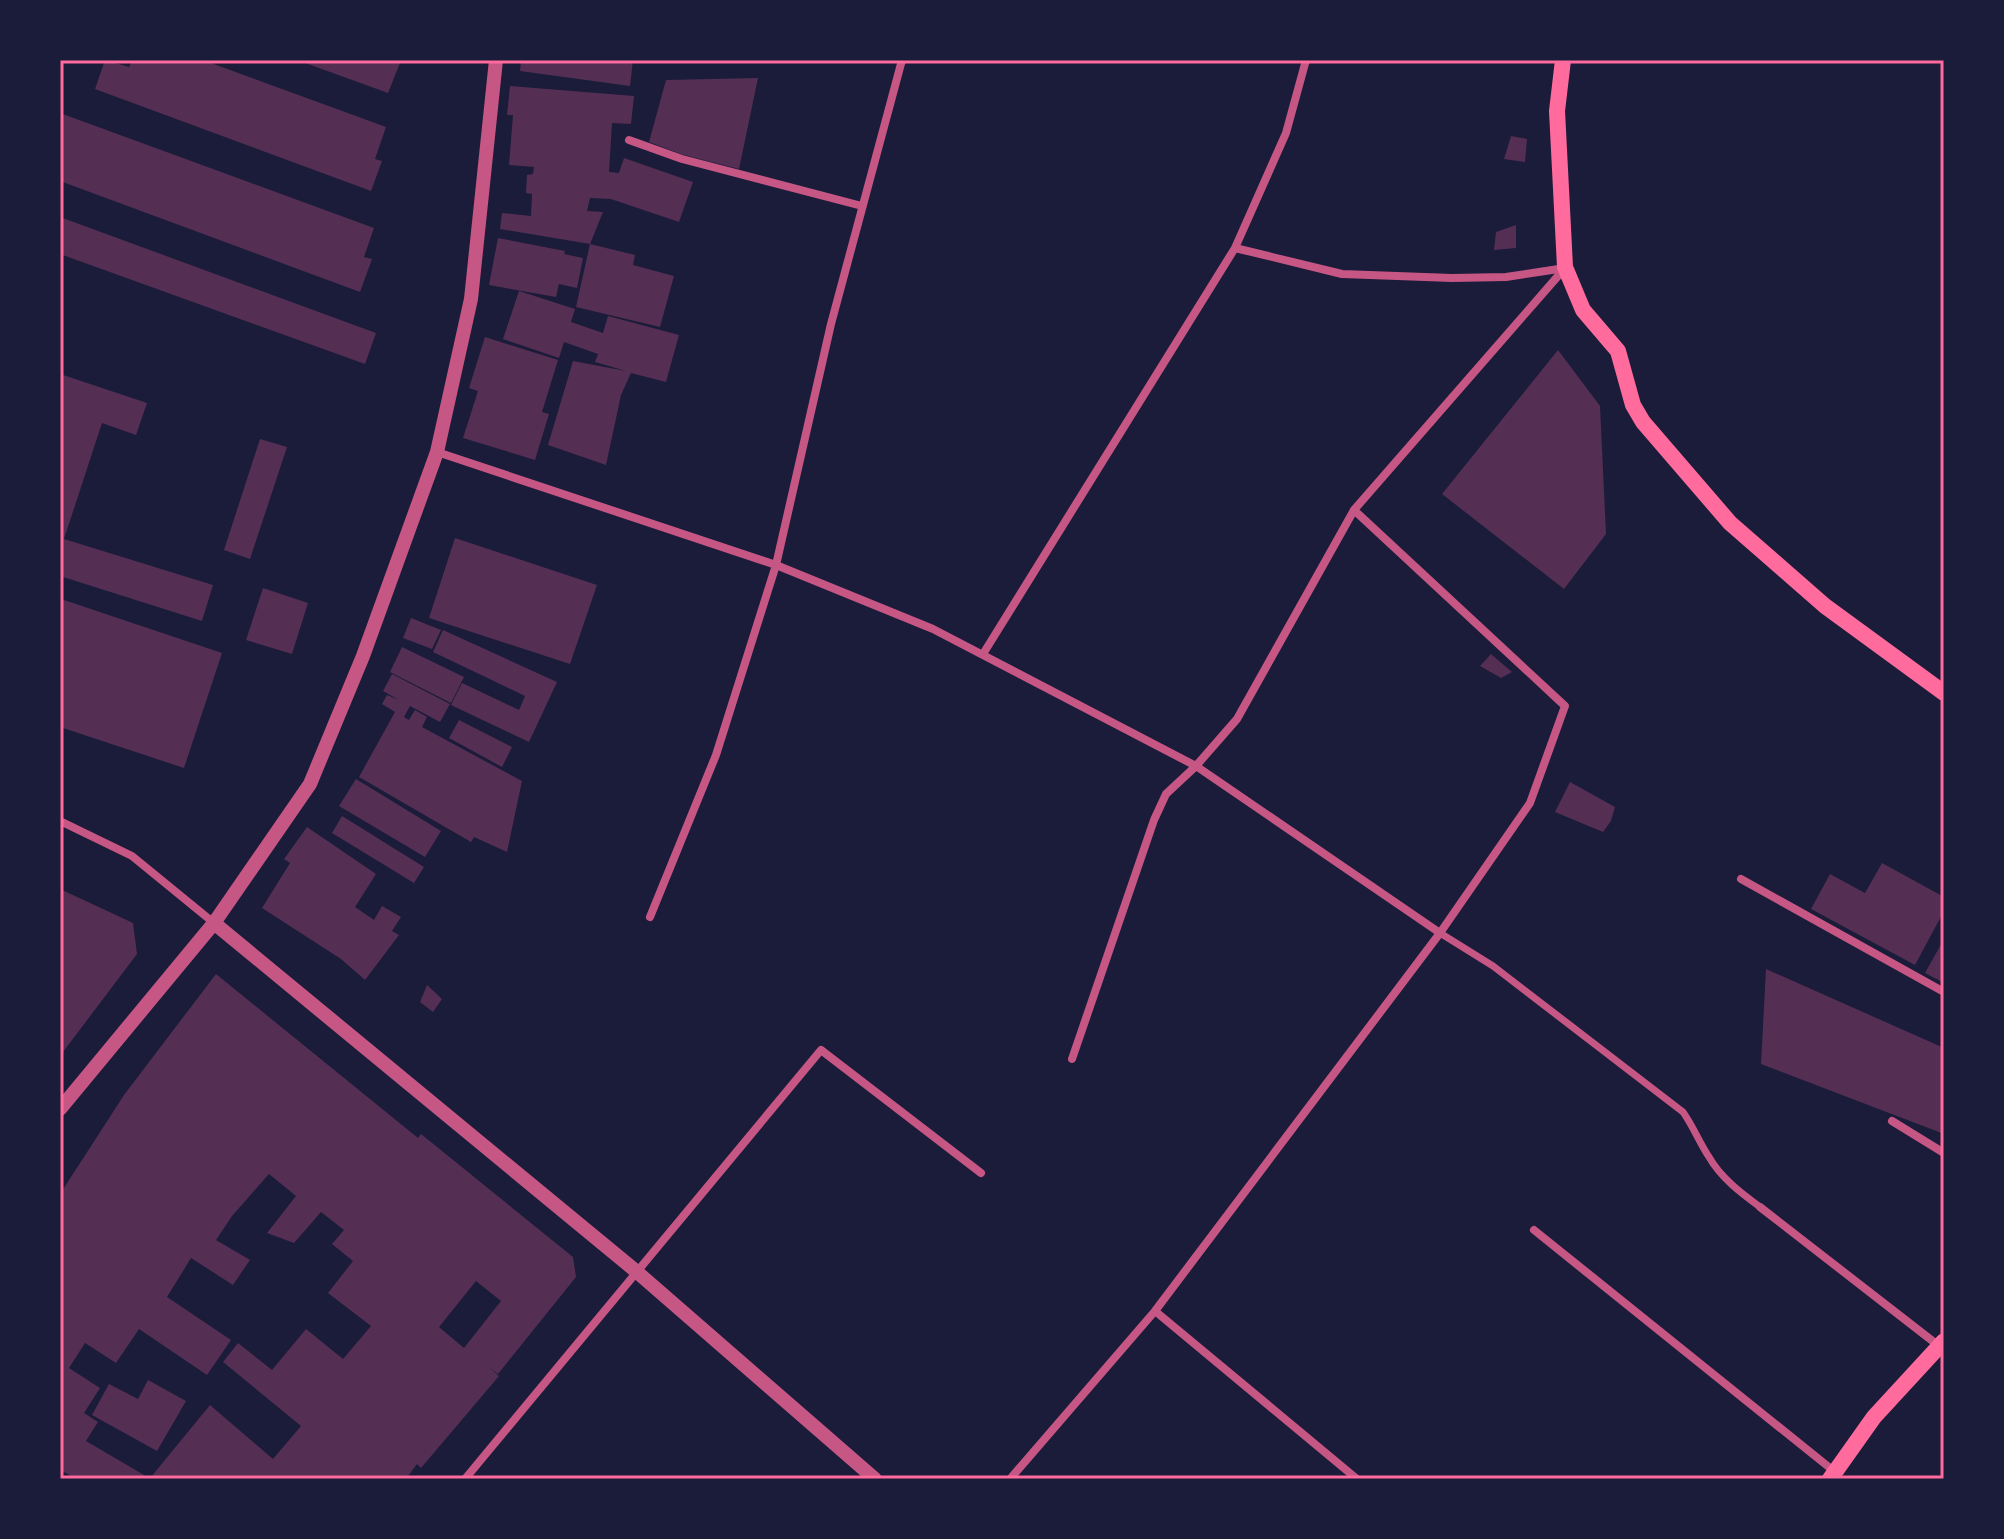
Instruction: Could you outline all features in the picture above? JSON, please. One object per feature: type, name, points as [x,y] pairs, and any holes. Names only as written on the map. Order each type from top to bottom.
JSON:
[{"type":"main road","points":[[1559,60],[1557,111],[1565,267],[1583,310],[1618,351],[1633,405],[1643,422],[1730,523],[1825,606],[1944,693]]},
{"type":"main road","points":[[1833,1475],[1874,1417],[1942,1343]]},
{"type":"street","points":[[60,1109],[214,923],[310,784],[363,656],[437,452],[471,299],[496,60]]},
{"type":"street","points":[[650,917],[716,755],[776,565],[831,324],[902,60]]},
{"type":"street","points":[[983,654],[1235,248],[1286,133],[1306,60]]},
{"type":"street","points":[[629,140],[682,159],[862,206]]},
{"type":"street","points":[[1235,248],[1342,274],[1492,277],[1565,267]]},
{"type":"street","points":[[1072,1059],[1154,820],[1166,794],[1196,766],[1237,719],[1354,510],[1565,267]]},
{"type":"street","points":[[437,452],[776,565],[933,629],[1196,766],[1493,966],[1683,1112],[1709,1158],[1730,1184],[1942,1343]]},
{"type":"street","points":[[1010,1479],[1155,1311],[1440,933],[1530,803],[1565,706],[1354,510]]},
{"type":"street","points":[[60,821],[132,856],[637,1272],[875,1479]]},
{"type":"street","points":[[1741,879],[1944,992]]},
{"type":"street","points":[[465,1479],[821,1050],[981,1173]]},
{"type":"street","points":[[1892,1121],[1944,1153]]},
{"type":"street","points":[[1534,1230],[1833,1475]]},
{"type":"street","points":[[1155,1311],[1357,1479]]},
{"type":"building","points":[[105,60],[129,67],[132,60],[203,60],[386,127],[375,159],[382,161],[371,191],[95,89]]},
{"type":"building","points":[[297,60],[392,60],[400,63],[388,93]]},
{"type":"building","points":[[521,60],[633,60],[630,86],[520,71]]},
{"type":"building","points":[[758,78],[739,169],[649,142],[666,80]]},
{"type":"building","points":[[510,86],[634,96],[631,124],[612,123],[609,172],[619,173],[624,158],[693,182],[679,222],[611,199],[590,198],[587,211],[603,212],[590,244],[500,229],[502,213],[531,216],[532,194],[526,193],[527,175],[533,174],[534,167],[509,165],[513,115],[507,115]]},
{"type":"building","points":[[60,113],[374,228],[364,257],[372,259],[360,292],[60,181]]},
{"type":"building","points":[[1511,136],[1527,139],[1525,162],[1504,159]]},
{"type":"building","points":[[60,217],[376,333],[365,364],[60,254]]},
{"type":"building","points":[[1516,225],[1516,248],[1494,250],[1496,232]]},
{"type":"building","points":[[498,238],[565,251],[564,254],[583,258],[577,288],[559,284],[556,297],[489,285]]},
{"type":"building","points":[[590,244],[635,255],[633,265],[674,276],[660,327],[576,307]]},
{"type":"building","points":[[519,291],[575,309],[571,322],[603,333],[608,316],[679,335],[666,382],[631,373],[621,395],[606,465],[548,445],[573,361],[626,371],[595,362],[598,354],[564,342],[559,358],[503,339]]},
{"type":"building","points":[[485,337],[558,360],[542,412],[549,414],[535,460],[463,438],[478,391],[469,388]]},
{"type":"building","points":[[1558,350],[1600,406],[1606,534],[1564,589],[1442,494]]},
{"type":"building","points":[[60,374],[147,403],[136,435],[102,423],[64,539],[213,585],[202,621],[60,576]]},
{"type":"building","points":[[260,439],[287,447],[250,559],[224,550]]},
{"type":"building","points":[[455,538],[597,585],[570,664],[429,618]]},
{"type":"building","points":[[263,588],[308,603],[292,654],[246,640]]},
{"type":"building","points":[[61,599],[222,653],[184,768],[60,727]]},
{"type":"building","points":[[411,618],[441,630],[432,649],[403,638]]},
{"type":"building","points":[[443,630],[557,682],[529,742],[451,705],[462,683],[519,710],[525,696],[433,652]]},
{"type":"building","points":[[402,647],[464,677],[451,703],[390,672]]},
{"type":"building","points":[[1491,654],[1512,672],[1501,678],[1480,666]]},
{"type":"building","points":[[392,674],[450,704],[440,722],[410,706],[404,717],[409,720],[415,710],[427,717],[422,727],[522,781],[507,852],[474,837],[471,842],[359,777],[395,712],[382,704],[387,695],[399,700],[383,691]]},
{"type":"building","points":[[459,720],[512,747],[502,767],[449,738]]},
{"type":"building","points":[[356,779],[441,831],[425,857],[339,806]]},
{"type":"building","points":[[1570,782],[1615,807],[1611,821],[1603,832],[1555,812]]},
{"type":"building","points":[[342,816],[424,867],[414,883],[332,833]]},
{"type":"building","points":[[307,827],[376,874],[355,907],[374,920],[382,906],[401,917],[392,931],[399,935],[365,980],[341,959],[262,908],[290,863],[284,859]]},
{"type":"building","points":[[1882,863],[1944,897],[1944,911],[1915,965],[1811,909],[1830,874],[1865,893]]},
{"type":"building","points":[[60,889],[133,923],[137,954],[60,1056]]},
{"type":"building","points":[[1944,939],[1944,983],[1925,973]]},
{"type":"building","points":[[1766,969],[1944,1048],[1944,1134],[1761,1064]]},
{"type":"building","points":[[216,974],[418,1138],[421,1134],[573,1257],[576,1277],[498,1374],[488,1366],[499,1376],[421,1468],[417,1464],[406,1479],[151,1477],[210,1405],[273,1459],[301,1426],[223,1362],[238,1343],[272,1370],[306,1329],[343,1359],[371,1326],[328,1293],[353,1261],[332,1244],[344,1230],[321,1212],[294,1243],[267,1233],[296,1196],[269,1174],[232,1216],[216,1240],[250,1260],[233,1285],[191,1258],[167,1297],[231,1340],[207,1375],[139,1329],[116,1363],[85,1343],[69,1368],[100,1388],[84,1413],[98,1422],[86,1441],[144,1475],[142,1479],[77,1479],[60,1470],[60,1194],[124,1095]],"holes":[[[476,1281],[501,1301],[464,1348],[439,1327]]]},
{"type":"building","points":[[427,985],[442,999],[433,1012],[420,1002]]},
{"type":"building","points":[[148,1380],[186,1401],[157,1451],[92,1415],[109,1384],[138,1399]]}]
